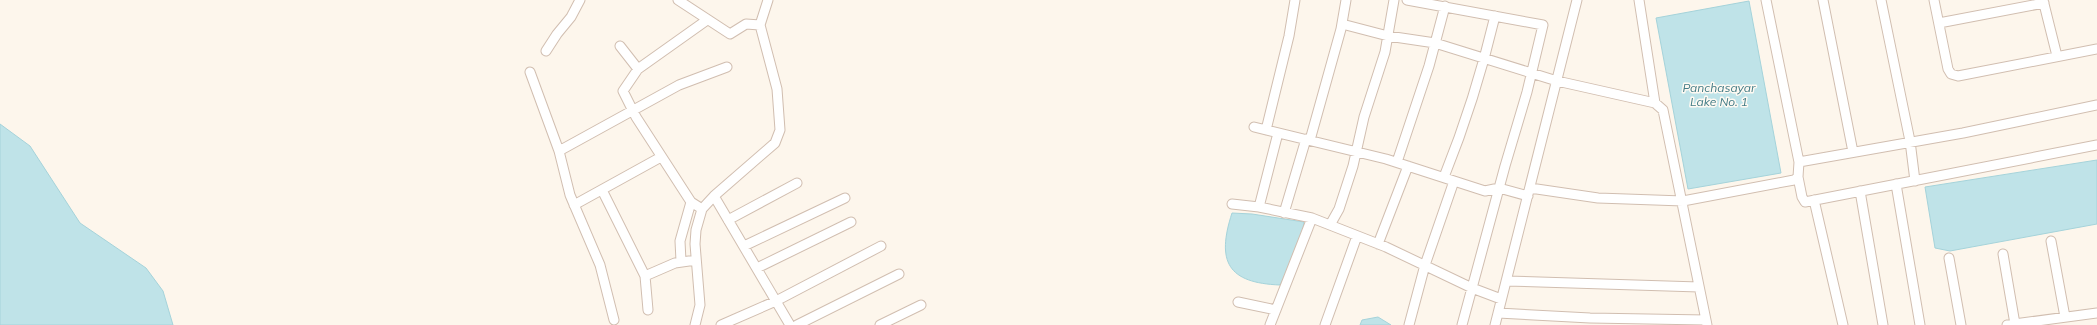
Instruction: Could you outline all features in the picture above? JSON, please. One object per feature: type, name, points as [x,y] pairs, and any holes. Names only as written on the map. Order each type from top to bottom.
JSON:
[{"type":"street","points":[[546,50],[572,17],[580,0]]},
{"type":"street","points":[[678,0],[730,34],[746,24],[760,25]]},
{"type":"street","points":[[695,325],[700,305],[696,260],[696,230],[702,209],[714,196],[763,156],[775,143],[780,130],[777,90],[760,25],[768,0]]},
{"type":"street","points":[[1266,130],[1289,36],[1295,0]]},
{"type":"street","points":[[1284,213],[1308,139],[1342,24],[1346,0]]},
{"type":"street","points":[[1330,225],[1339,209],[1364,117],[1385,52],[1394,0]]},
{"type":"street","points":[[1408,0],[1543,25],[1532,73],[1462,325]]},
{"type":"street","points":[[1495,325],[1500,299],[1506,282],[1557,81],[1565,41],[1577,0]]},
{"type":"street","points":[[1639,0],[1655,103]]},
{"type":"street","points":[[1766,0],[1798,162],[1798,177],[1802,197],[1805,202],[2097,145]]},
{"type":"street","points":[[1823,0],[1853,152]]},
{"type":"street","points":[[1881,0],[1910,141],[1915,180]]},
{"type":"street","points":[[1934,0],[1940,23],[1948,69],[1951,74],[1958,76],[2097,48]]},
{"type":"street","points":[[1940,23],[2043,1],[2057,56]]},
{"type":"street","points":[[1397,162],[1435,43],[1445,6]]},
{"type":"street","points":[[1444,177],[1458,144],[1485,58],[1495,16]]},
{"type":"street","points":[[702,209],[691,202],[661,157],[623,91],[638,69],[707,20]]},
{"type":"street","points":[[1342,24],[1388,36],[1435,43],[1557,81],[1655,103],[1663,110],[1683,201],[1706,323],[1590,322],[1554,315],[1498,313]]},
{"type":"street","points":[[620,46],[638,69]]},
{"type":"street","points":[[559,151],[679,85],[727,67]]},
{"type":"street","points":[[530,72],[559,151],[574,205],[600,265],[614,320]]},
{"type":"street","points":[[1798,162],[1910,141],[1963,133],[2097,105]]},
{"type":"street","points":[[1254,127],[1397,162],[1485,191],[1499,188],[1598,198],[1683,201],[1794,180],[1798,177]]},
{"type":"street","points":[[1259,207],[1278,133]]},
{"type":"street","points":[[574,205],[661,157]]},
{"type":"street","points":[[1378,244],[1408,166]]},
{"type":"street","points":[[1409,325],[1425,265],[1454,181]]},
{"type":"street","points":[[728,220],[797,183]]},
{"type":"street","points":[[1896,184],[1920,325]]},
{"type":"street","points":[[602,190],[645,276],[648,310]]},
{"type":"street","points":[[1860,191],[1883,325]]},
{"type":"street","points":[[714,196],[790,325]]},
{"type":"street","points":[[744,246],[845,198]]},
{"type":"street","points":[[1814,200],[1843,325]]},
{"type":"street","points":[[681,261],[680,241],[691,202]]},
{"type":"street","points":[[1232,204],[1259,207],[1312,218],[1378,244],[1472,288],[1500,299]]},
{"type":"street","points":[[1270,325],[1312,218]]},
{"type":"street","points":[[756,268],[851,222]]},
{"type":"street","points":[[1325,325],[1357,236]]},
{"type":"street","points":[[2051,241],[2065,317]]},
{"type":"street","points":[[721,325],[776,301],[881,246]]},
{"type":"street","points":[[2003,254],[2011,324],[2046,322],[2065,317],[2097,313]]},
{"type":"street","points":[[1949,258],[1961,325]]},
{"type":"street","points":[[645,276],[681,261],[696,260]]},
{"type":"street","points":[[797,325],[899,274]]},
{"type":"street","points":[[1506,282],[1699,287]]},
{"type":"street","points":[[1238,302],[1276,310]]},
{"type":"street","points":[[880,325],[921,305]]},
{"type":"street","points":[[1554,315],[1555,325]]},
{"type":"water","name":"Panchasayar Lake No. 1","points":[[1749,1],[1781,173],[1688,189],[1656,18]]},
{"type":"water","points":[[0,124],[30,146],[80,223],[146,268],[163,291],[173,325],[0,325]]},
{"type":"water","points":[[2097,160],[2097,224],[1950,251],[1935,248],[1925,187]]},
{"type":"water","points":[[1232,213],[1252,214],[1304,222],[1302,235],[1293,260],[1280,285],[1248,280],[1230,267],[1226,257],[1225,245],[1227,230]]},
{"type":"water","points":[[1378,317],[1391,325],[1360,325],[1362,320]]}]
